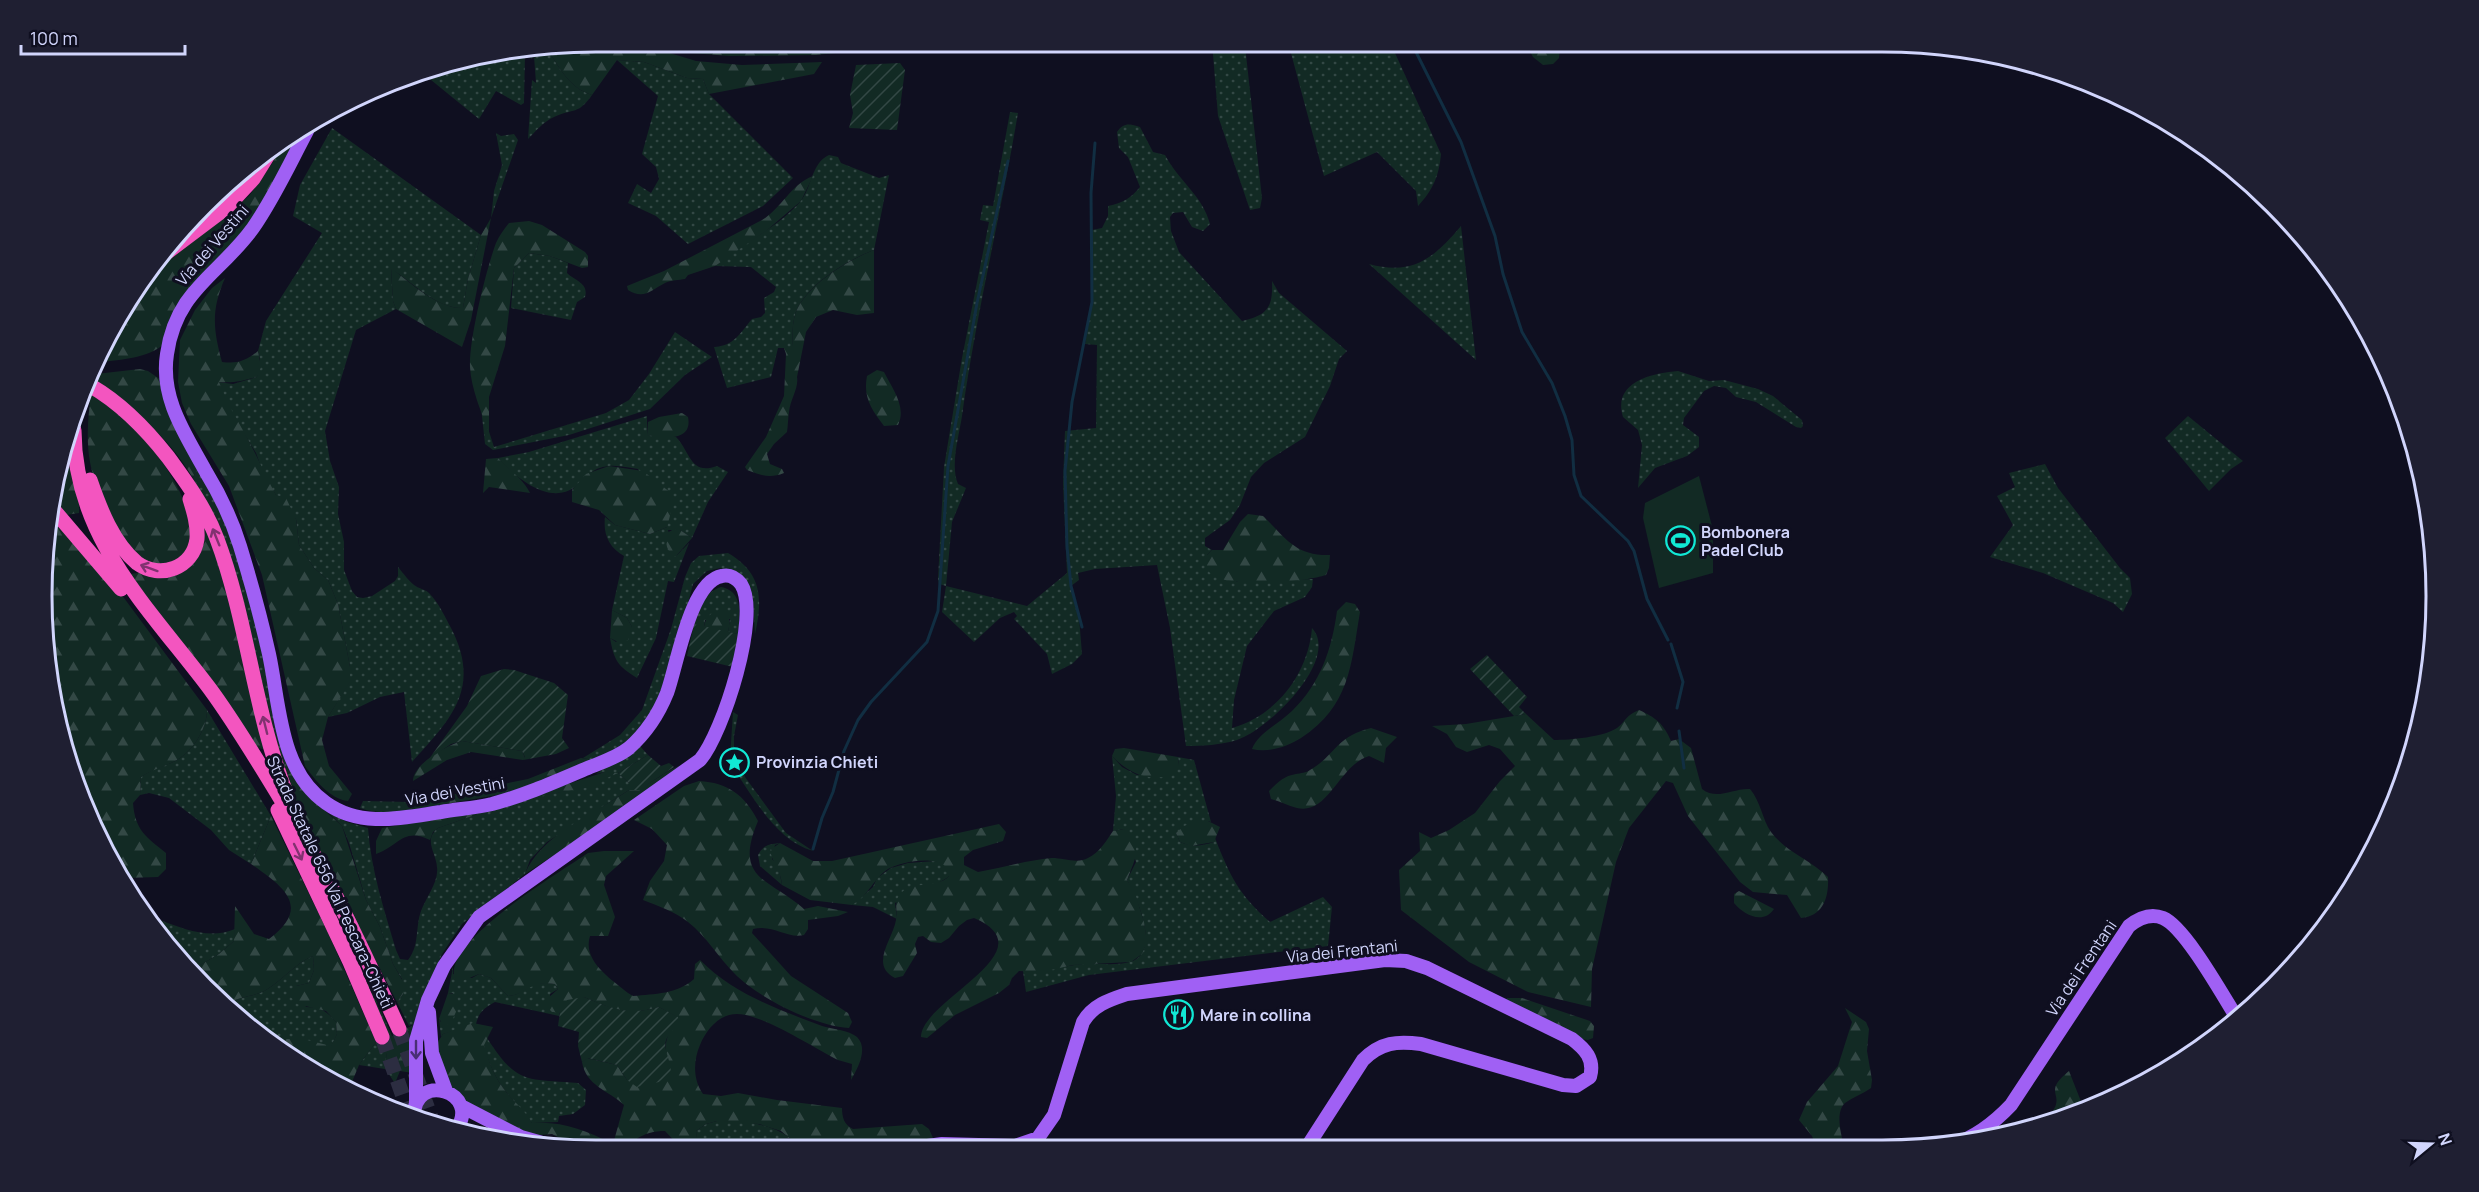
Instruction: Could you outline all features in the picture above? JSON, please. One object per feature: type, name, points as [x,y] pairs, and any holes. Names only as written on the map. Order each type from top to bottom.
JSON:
[{"type":"highway","points":[[190,235],[227,207],[258,170]]},
{"type":"highway","points":[[94,388],[133,417],[175,466],[200,502],[217,537],[246,641],[273,756],[292,807],[316,858]]},
{"type":"highway","points":[[76,438],[99,507],[117,539],[137,563],[156,572],[177,568],[186,561],[196,541],[196,518],[175,466]]},
{"type":"highway","name":"Strada Statale 656 Val Pescara-Chieti","points":[[75,443],[84,494],[102,541],[124,579],[212,691],[316,858],[399,1029]]},
{"type":"highway","points":[[59,516],[118,586],[164,632]]},
{"type":"highway","name":"Strada Statale 656 Val Pescara-Chieti","points":[[245,743],[350,962],[382,1037]]},
{"type":"main road","name":"Via dei Vestini","points":[[302,139],[251,230],[189,296],[172,331],[166,356],[166,377],[176,418],[215,488],[236,533],[266,643],[288,747],[299,775],[308,787],[326,803],[342,812],[374,820],[488,805],[548,787],[619,755],[645,731],[655,718],[667,694],[693,608],[701,591],[710,580],[730,576],[738,580],[746,598],[747,621],[732,693],[705,756],[479,917],[444,966],[428,1000],[416,1041],[415,1109]]},
{"type":"main road","name":"Via dei Frentani","points":[[1982,1130],[1996,1121],[2011,1104],[2129,926],[2141,918],[2156,916],[2170,921],[2185,938],[2233,1012]]},
{"type":"main road","name":"Via dei Frentani","points":[[1032,1140],[1038,1138],[1054,1115],[1083,1022],[1089,1013],[1102,1003],[1127,994],[1385,960],[1406,961],[1427,968],[1572,1039],[1590,1056],[1592,1069],[1590,1077],[1576,1086],[1563,1085],[1421,1044],[1399,1042],[1383,1044],[1363,1060],[1312,1140]]},
{"type":"main road","name":"Via dei Vestini","points":[[428,1000],[432,1053],[446,1091]]},
{"type":"main road","points":[[416,1109],[426,1093],[446,1091],[461,1106],[513,1133]]},
{"type":"main road","points":[[460,1122],[461,1106]]},
{"type":"green space","points":[[666,52],[696,61],[742,65],[822,62],[814,74],[709,94],[703,79],[687,78],[644,62],[617,60],[592,95],[578,88],[561,71],[551,55]]},
{"type":"green space","points":[[688,52],[845,52],[816,55],[730,56]]},
{"type":"green space","points":[[1213,52],[1246,52],[1262,198],[1260,208],[1250,210],[1218,116]]},
{"type":"green space","points":[[1291,52],[1395,52],[1441,154],[1439,169],[1428,194],[1418,206],[1416,191],[1377,152],[1324,176]]},
{"type":"green space","points":[[1530,52],[1560,52],[1559,58],[1553,64],[1543,65]]},
{"type":"green space","points":[[551,55],[572,83],[592,95],[583,106],[546,121],[528,139],[532,80],[536,83],[534,56]]},
{"type":"green space","points":[[525,57],[524,103],[521,105],[496,91],[479,119],[429,79],[490,63]]},
{"type":"green space","points":[[617,60],[644,62],[687,78],[703,79],[709,94],[793,178],[763,206],[688,244],[656,216],[628,203],[637,184],[651,193],[659,179],[656,167],[642,154],[658,96]]},
{"type":"green space","points":[[900,63],[905,70],[897,130],[849,128],[853,113],[850,95],[856,65]]},
{"type":"green space","points":[[1010,112],[1018,113],[974,340],[956,450],[955,468],[958,484],[966,488],[952,522],[946,586],[939,584],[938,579],[944,467],[962,358],[989,222],[980,220],[983,205],[993,206]]},
{"type":"green space","points":[[1127,125],[1140,127],[1153,152],[1165,155],[1207,214],[1210,224],[1203,231],[1192,227],[1183,212],[1173,213],[1170,217],[1171,231],[1179,252],[1242,321],[1263,313],[1270,304],[1272,281],[1279,293],[1347,351],[1339,359],[1330,386],[1305,437],[1264,463],[1251,477],[1240,505],[1230,520],[1205,538],[1205,546],[1212,550],[1207,555],[1237,582],[1313,579],[1312,587],[1305,597],[1274,611],[1247,646],[1234,700],[1232,728],[1263,713],[1287,690],[1304,661],[1312,628],[1318,641],[1317,657],[1309,675],[1297,692],[1282,709],[1250,734],[1225,743],[1186,746],[1170,628],[1157,565],[1095,569],[1078,573],[1079,580],[1071,586],[1079,617],[1082,654],[1072,664],[1052,674],[1047,654],[1014,619],[1017,616],[1014,612],[1000,618],[974,642],[942,612],[946,586],[1027,606],[1067,573],[1063,483],[1065,431],[1096,428],[1097,345],[1085,344],[1092,302],[1092,230],[1102,228],[1108,216],[1108,206],[1126,200],[1140,187],[1128,157],[1119,148],[1117,132]]},
{"type":"green space","points":[[332,128],[481,235],[468,279],[463,308],[434,300],[391,269],[393,301],[396,309],[356,330],[325,431],[330,461],[339,487],[338,514],[344,542],[344,570],[352,591],[357,597],[372,596],[395,581],[398,576],[398,567],[412,583],[428,592],[436,601],[460,649],[463,685],[458,701],[450,717],[412,762],[404,692],[380,697],[347,713],[328,717],[350,681],[350,667],[338,604],[328,580],[314,568],[299,545],[296,519],[276,495],[264,475],[256,453],[228,407],[218,382],[233,384],[257,377],[260,359],[258,351],[266,321],[322,233],[293,216],[300,185]]},
{"type":"green space","points":[[496,133],[501,136],[514,134],[518,140],[491,218],[494,191],[502,165]]},
{"type":"green space","points":[[298,141],[260,210],[164,344],[142,355],[107,361],[125,324],[176,252],[218,222],[249,196],[275,158]]},
{"type":"green space","points":[[829,155],[838,157],[841,163],[879,178],[889,175],[874,250],[838,268],[805,297],[794,319],[792,348],[778,348],[771,377],[727,388],[714,347],[732,341],[752,319],[761,317],[765,313],[764,298],[774,292],[776,287],[751,267],[715,266],[791,212],[804,196],[819,164]]},
{"type":"green space","points":[[813,176],[801,201],[766,231],[715,266],[688,275],[685,279],[667,282],[647,293],[639,294],[628,290],[627,286],[664,271],[762,220],[798,185]]},
{"type":"green space","points":[[247,180],[246,182],[221,203]]},
{"type":"green space","points":[[491,218],[471,320],[462,347],[396,309],[393,301],[391,268],[435,300],[463,308],[468,279],[481,235]]},
{"type":"green space","points":[[529,221],[542,225],[585,252],[588,256],[588,267],[582,268],[550,256],[529,253],[514,268],[505,346],[489,397],[489,434],[472,384],[470,355],[475,323],[496,243],[509,223]]},
{"type":"green space","points":[[1461,226],[1476,360],[1369,264],[1398,268],[1421,262],[1441,247]]},
{"type":"green space","points":[[874,250],[874,313],[857,315],[833,310],[816,317],[806,332],[787,432],[767,454],[770,464],[782,469],[784,473],[769,476],[747,470],[745,467],[766,437],[784,396],[786,354],[784,348],[792,347],[793,322],[798,308],[805,297],[826,277]]},
{"type":"green space","points":[[529,253],[550,256],[568,263],[567,273],[585,288],[585,297],[577,302],[571,320],[511,308],[514,268]]},
{"type":"green space","points":[[225,278],[217,300],[215,320],[222,362],[241,361],[258,351],[261,367],[257,377],[219,382],[276,495],[286,498],[296,519],[299,545],[314,568],[328,580],[338,604],[350,667],[350,682],[328,717],[322,740],[329,766],[352,794],[348,801],[329,793],[305,766],[262,575],[229,486],[191,424],[182,403],[178,382],[180,340],[195,310],[212,288]]},
{"type":"green space","points":[[675,332],[712,357],[685,375],[650,409],[569,435],[493,450],[485,444],[481,407],[494,447],[606,413],[629,400],[649,374]]},
{"type":"green space","points":[[140,369],[148,371],[164,382],[197,468],[193,478],[172,449],[149,424],[96,383],[101,373]]},
{"type":"green space","points":[[877,370],[884,372],[900,405],[898,425],[884,426],[867,397],[867,376]]},
{"type":"green space","points":[[1678,371],[1709,381],[1724,380],[1758,389],[1773,396],[1802,420],[1803,426],[1796,427],[1756,402],[1736,397],[1726,388],[1714,386],[1704,391],[1684,418],[1683,425],[1699,437],[1699,447],[1687,456],[1655,468],[1638,488],[1642,445],[1638,430],[1623,417],[1621,405],[1623,395],[1629,388],[1646,377]]},
{"type":"green space","points":[[92,394],[123,415],[143,435],[170,473],[190,518],[192,538],[186,555],[170,565],[156,565],[142,558],[129,545],[107,511],[93,475],[88,428]]},
{"type":"green space","points":[[682,413],[688,417],[686,431],[668,437],[647,435],[648,422],[659,417]]},
{"type":"green space","points":[[647,416],[647,435],[676,437],[696,465],[701,468],[717,466],[728,472],[708,502],[692,538],[680,530],[668,530],[676,556],[689,543],[674,582],[668,581],[656,638],[637,678],[625,670],[615,658],[610,638],[616,642],[632,627],[627,618],[612,610],[624,556],[614,549],[608,540],[605,517],[615,525],[650,534],[667,527],[638,469],[603,467],[593,471],[575,487],[565,492],[554,493],[533,487],[523,481],[498,458],[529,452]]},
{"type":"green space","points":[[2188,416],[2243,461],[2231,469],[2209,491],[2165,438]]},
{"type":"green space","points":[[71,455],[79,513],[66,515],[60,508]]},
{"type":"green space","points":[[498,458],[520,478],[530,493],[489,487],[483,493],[486,459]]},
{"type":"green space","points":[[2045,464],[2058,488],[2130,578],[2132,594],[2123,612],[2113,603],[2043,573],[1990,557],[2013,525],[1997,496],[2015,487],[2009,473]]},
{"type":"green space","points":[[609,466],[643,471],[671,493],[672,508],[667,527],[650,534],[615,525],[599,510],[572,502],[572,490],[586,474]]},
{"type":"green space","points":[[197,468],[213,493],[237,552],[293,772],[285,776],[207,503],[193,478]]},
{"type":"green space","name":"Bombonera Padel Club","points":[[1699,476],[1713,530],[1713,573],[1659,588],[1643,518],[1645,503]]},
{"type":"green space","points":[[1248,514],[1263,516],[1299,549],[1318,555],[1330,555],[1326,575],[1284,582],[1248,583],[1218,578],[1210,573],[1206,562],[1207,555],[1212,550],[1223,550],[1240,522]]},
{"type":"green space","points":[[207,523],[220,559],[266,744],[264,749],[257,748],[197,662],[130,574],[144,572],[163,577],[200,536]]},
{"type":"green space","points":[[57,524],[124,598],[207,710],[204,726],[191,748],[178,759],[141,777],[140,795],[133,803],[139,826],[166,853],[166,869],[158,877],[131,878],[125,868],[94,804],[71,737],[57,667],[54,632],[52,596]]},
{"type":"green space","points":[[674,529],[692,538],[676,556],[672,556],[667,547],[665,534]]},
{"type":"green space","points":[[728,553],[748,569],[754,578],[759,598],[755,634],[753,601],[745,583],[735,573],[720,568],[707,571],[693,584],[671,669],[654,708],[643,726],[621,747],[590,764],[588,759],[583,758],[620,735],[642,710],[671,629],[691,563],[699,556]]},
{"type":"green space","points":[[721,587],[728,589],[737,599],[740,613],[738,634],[728,632],[730,619],[705,620],[704,627],[694,624],[706,597]]},
{"type":"green space","points":[[1346,602],[1355,604],[1360,612],[1350,667],[1339,698],[1317,726],[1296,741],[1271,750],[1252,749],[1259,738],[1292,711],[1310,689],[1328,652],[1337,611]]},
{"type":"green space","points":[[612,610],[627,618],[632,627],[628,640],[620,643],[610,638]]},
{"type":"green space","points":[[722,610],[729,618],[727,634],[704,627],[710,615]]},
{"type":"green space","points":[[694,624],[738,634],[733,667],[687,656]]},
{"type":"green space","points":[[1487,655],[1527,697],[1519,707],[1526,714],[1514,716],[1470,669]]},
{"type":"green space","points":[[504,669],[554,683],[568,695],[562,738],[569,748],[556,754],[523,760],[525,757],[522,751],[462,741],[451,744],[429,759],[467,706],[481,676]]},
{"type":"green space","points":[[207,710],[271,816],[251,864],[229,850],[211,830],[169,798],[149,793],[140,795],[141,777],[178,759],[191,748],[204,726]]},
{"type":"green space","points":[[1639,710],[1658,722],[1671,741],[1679,739],[1691,748],[1702,789],[1719,794],[1750,789],[1757,799],[1768,827],[1777,839],[1828,877],[1826,899],[1815,914],[1801,918],[1787,895],[1753,892],[1740,882],[1688,816],[1673,783],[1666,781],[1629,828],[1616,862],[1592,969],[1591,1007],[1528,992],[1469,962],[1401,910],[1399,870],[1420,851],[1419,832],[1431,838],[1449,830],[1475,813],[1515,766],[1500,749],[1489,745],[1467,752],[1456,747],[1447,734],[1432,726],[1466,724],[1526,714],[1554,740],[1569,739],[1596,736],[1611,731]]},
{"type":"green space","points":[[733,712],[738,715],[734,752],[745,777],[786,833],[813,851],[800,846],[778,829],[759,807],[735,771],[730,759]]},
{"type":"green space","points":[[1371,728],[1397,737],[1386,748],[1384,763],[1369,756],[1358,761],[1326,797],[1308,808],[1297,808],[1271,799],[1269,791],[1281,780],[1308,771],[1350,736]]},
{"type":"green space","points":[[462,741],[522,751],[525,758],[523,760],[471,752],[447,760],[413,781],[419,768],[432,756]]},
{"type":"green space","points":[[639,745],[648,755],[618,773],[629,783],[629,790],[547,842],[530,860],[525,874],[462,924],[442,954],[423,998],[417,1023],[409,1026],[397,1002],[403,994],[402,979],[393,964],[380,927],[366,900],[342,826],[329,813],[347,822],[368,828],[375,874],[396,950],[400,959],[408,960],[416,942],[421,911],[436,878],[437,867],[431,837],[438,828],[518,800],[566,791],[605,772],[596,774]]},
{"type":"green space","points":[[1124,748],[1178,757],[1179,765],[1173,775],[1156,778],[1140,775],[1125,768],[1112,756],[1115,749]]},
{"type":"green space","points":[[648,755],[661,766],[669,763],[674,767],[639,790],[629,790],[629,783],[618,773]]},
{"type":"green space","points":[[1112,756],[1122,767],[1137,775],[1179,765],[1178,757],[1194,760],[1211,822],[1208,821],[1176,833],[1180,842],[1201,845],[1214,842],[1215,838],[1236,884],[1250,903],[1270,922],[1323,897],[1332,907],[1328,946],[1089,975],[1026,992],[1023,971],[1083,964],[1125,963],[1139,956],[1144,948],[1146,936],[1141,911],[1127,880],[1136,862],[1124,829],[1113,831],[1116,796]]},
{"type":"green space","points":[[581,758],[588,759],[590,764],[532,789],[416,809],[409,804],[413,799],[445,796],[528,779]]},
{"type":"green space","points":[[683,765],[525,874],[532,860],[543,848],[570,826],[629,790],[643,786]]},
{"type":"green space","points":[[293,772],[315,802],[342,826],[366,900],[380,927],[393,964],[405,985],[403,994],[397,1002],[299,812],[285,776]]},
{"type":"green space","points":[[605,772],[618,773],[585,788],[518,800]]},
{"type":"green space","points":[[699,781],[727,787],[741,797],[753,812],[758,821],[751,840],[750,855],[752,867],[758,876],[804,909],[818,906],[848,912],[838,916],[808,920],[808,929],[804,935],[792,935],[767,928],[753,929],[752,933],[791,976],[848,1013],[852,1022],[849,1028],[804,1016],[757,992],[734,973],[688,922],[672,912],[643,900],[650,881],[664,861],[667,845],[652,829],[634,820],[684,786]]},
{"type":"green space","points":[[518,800],[438,828],[433,832],[430,840],[421,837],[407,837],[376,854],[376,841],[382,828],[457,816]]},
{"type":"green space","points":[[363,801],[409,802],[416,809],[374,812],[360,808]]},
{"type":"green space","points":[[271,816],[329,935],[376,1042],[359,1065],[352,1081],[324,1067],[282,1039],[303,1039],[331,1046],[337,1034],[336,1022],[326,1011],[297,1004],[289,995],[296,986],[309,983],[314,970],[313,956],[300,963],[266,990],[233,1000],[199,966],[219,954],[234,941],[235,906],[254,934],[269,939],[282,928],[289,917],[291,907],[283,889],[251,864]]},
{"type":"green space","points":[[1198,821],[1208,821],[1220,827],[1214,842],[1191,846],[1180,842],[1176,833],[1184,826]]},
{"type":"green space","points":[[999,824],[1006,832],[1003,841],[973,850],[964,857],[964,865],[978,872],[1043,859],[1084,860],[1099,850],[1113,831],[1124,829],[1136,847],[1135,859],[1127,880],[1135,893],[1144,922],[1147,942],[1142,954],[1131,962],[1073,965],[1042,972],[1019,971],[1009,985],[999,993],[955,1015],[927,1038],[921,1037],[926,1023],[991,960],[998,945],[994,931],[974,918],[959,926],[949,938],[941,943],[931,942],[923,936],[918,937],[915,944],[917,953],[903,976],[895,978],[887,973],[883,959],[896,920],[896,903],[899,896],[906,889],[944,880],[949,876],[947,868],[933,861],[924,860],[895,866],[883,873],[852,905],[810,900],[782,885],[770,850],[780,843],[813,861],[832,861]]},
{"type":"green space","points":[[780,843],[775,845],[772,859],[778,865],[782,885],[760,866],[758,855],[767,846]]},
{"type":"green space","points":[[634,851],[606,876],[604,885],[615,917],[608,936],[590,936],[589,945],[590,953],[600,969],[628,993],[633,996],[649,995],[680,988],[694,979],[695,964],[700,960],[713,972],[742,991],[822,1026],[849,1033],[857,1037],[862,1047],[861,1059],[851,1080],[852,1064],[838,1060],[788,1032],[748,1015],[730,1015],[719,1020],[710,1029],[698,1051],[695,1064],[696,1077],[703,1094],[721,1096],[738,1093],[842,1108],[844,1120],[853,1129],[922,1124],[929,1129],[933,1138],[930,1140],[792,1140],[781,1131],[759,1124],[717,1121],[706,1124],[696,1131],[697,1138],[711,1140],[674,1140],[665,1131],[657,1131],[635,1140],[614,1140],[624,1105],[588,1077],[582,1062],[587,1058],[617,1065],[627,1080],[670,1067],[667,1060],[666,1041],[677,1017],[659,1007],[638,1011],[621,1010],[584,997],[560,1012],[552,1012],[547,1007],[546,1000],[558,989],[555,984],[539,984],[519,994],[508,996],[491,978],[479,974],[462,981],[455,979],[455,964],[466,947],[484,928],[506,909],[588,853]]},
{"type":"green space","points":[[935,861],[943,863],[949,869],[949,876],[895,903],[897,919],[873,907],[852,905],[873,887],[877,878],[891,868],[908,863]]},
{"type":"green space","points":[[1739,891],[1774,909],[1765,916],[1748,914],[1734,903],[1734,894]]},
{"type":"green space","points":[[160,920],[197,932],[216,933],[235,929],[234,941],[219,954],[199,966]]},
{"type":"green space","points":[[313,956],[314,970],[309,983],[296,986],[306,1007],[323,1010],[336,1022],[337,1034],[331,1047],[282,1039],[233,1000],[266,990],[300,963]]},
{"type":"green space","points":[[453,967],[453,974],[472,978],[479,974],[491,978],[508,996],[539,984],[555,984],[558,989],[550,994],[552,1012],[560,1012],[559,1016],[495,1002],[482,1011],[476,1024],[443,1034],[441,1037],[439,1019],[441,1022],[453,993],[448,993]]},
{"type":"green space","points":[[367,978],[392,1036],[388,1044],[385,1069],[359,1065],[376,1042],[388,1037],[363,983]]},
{"type":"green space","points":[[448,993],[456,994],[459,1005],[451,1023],[445,1026],[439,1019]]},
{"type":"green space","points":[[584,997],[621,1010],[638,1011],[659,1007],[678,1017],[678,1026],[671,1032],[665,1043],[671,1073],[659,1082],[637,1087],[627,1080],[617,1065],[588,1058],[582,1062],[578,1046],[579,1032],[558,1026],[560,1012],[567,1000]]},
{"type":"green space","points":[[1507,998],[1522,998],[1590,1021],[1594,1026],[1593,1038],[1581,1039],[1505,1003]]},
{"type":"green space","points":[[1845,1008],[1866,1022],[1869,1029],[1867,1051],[1872,1080],[1871,1088],[1842,1107],[1840,1123],[1842,1140],[1814,1140],[1799,1120],[1807,1102],[1838,1066],[1852,1022]]},
{"type":"green space","points":[[417,1023],[413,1073],[400,1071],[395,1083],[385,1068],[388,1043],[392,1036]]},
{"type":"green space","points":[[473,1023],[493,1027],[484,1045],[490,1064],[503,1088],[532,1123],[554,1123],[604,1140],[560,1138],[552,1134],[525,1135],[473,1110],[448,1084],[436,1045],[443,1034]]},
{"type":"green space","points":[[487,1038],[507,1064],[525,1077],[578,1083],[586,1090],[585,1105],[573,1114],[559,1116],[558,1122],[532,1123],[496,1076],[483,1045]]},
{"type":"green space","points":[[2069,1071],[2081,1102],[2051,1113],[2056,1104],[2055,1088]]},
{"type":"green space","points":[[717,1121],[745,1122],[773,1129],[790,1138],[772,1140],[697,1139],[696,1131],[706,1124]]},
{"type":"waterway","points":[[1416,52],[1461,142],[1495,236],[1503,274],[1522,332],[1552,383],[1565,416],[1572,440],[1574,475],[1581,496],[1628,541],[1634,551],[1647,599],[1668,640]]},
{"type":"waterway","points":[[1082,627],[1071,586],[1067,547],[1065,471],[1072,402],[1092,302],[1091,193],[1095,143]]},
{"type":"waterway","points":[[813,849],[833,792],[844,751],[858,720],[871,702],[927,642],[938,611],[948,466],[977,303],[1008,161]]},
{"type":"waterway","points":[[1671,644],[1683,682],[1677,708]]},
{"type":"waterway","points":[[1679,731],[1684,768]]},
{"type":"tunnel","points":[[399,1029],[430,1114]]},
{"type":"tunnel","points":[[382,1037],[406,1105]]},
{"type":"place","name":"Bombonera Padel Club","points":[[1680,541]]},
{"type":"place","name":"Provinzia Chieti","points":[[735,762]]},
{"type":"place","name":"Mare in collina","points":[[1179,1015]]}]
